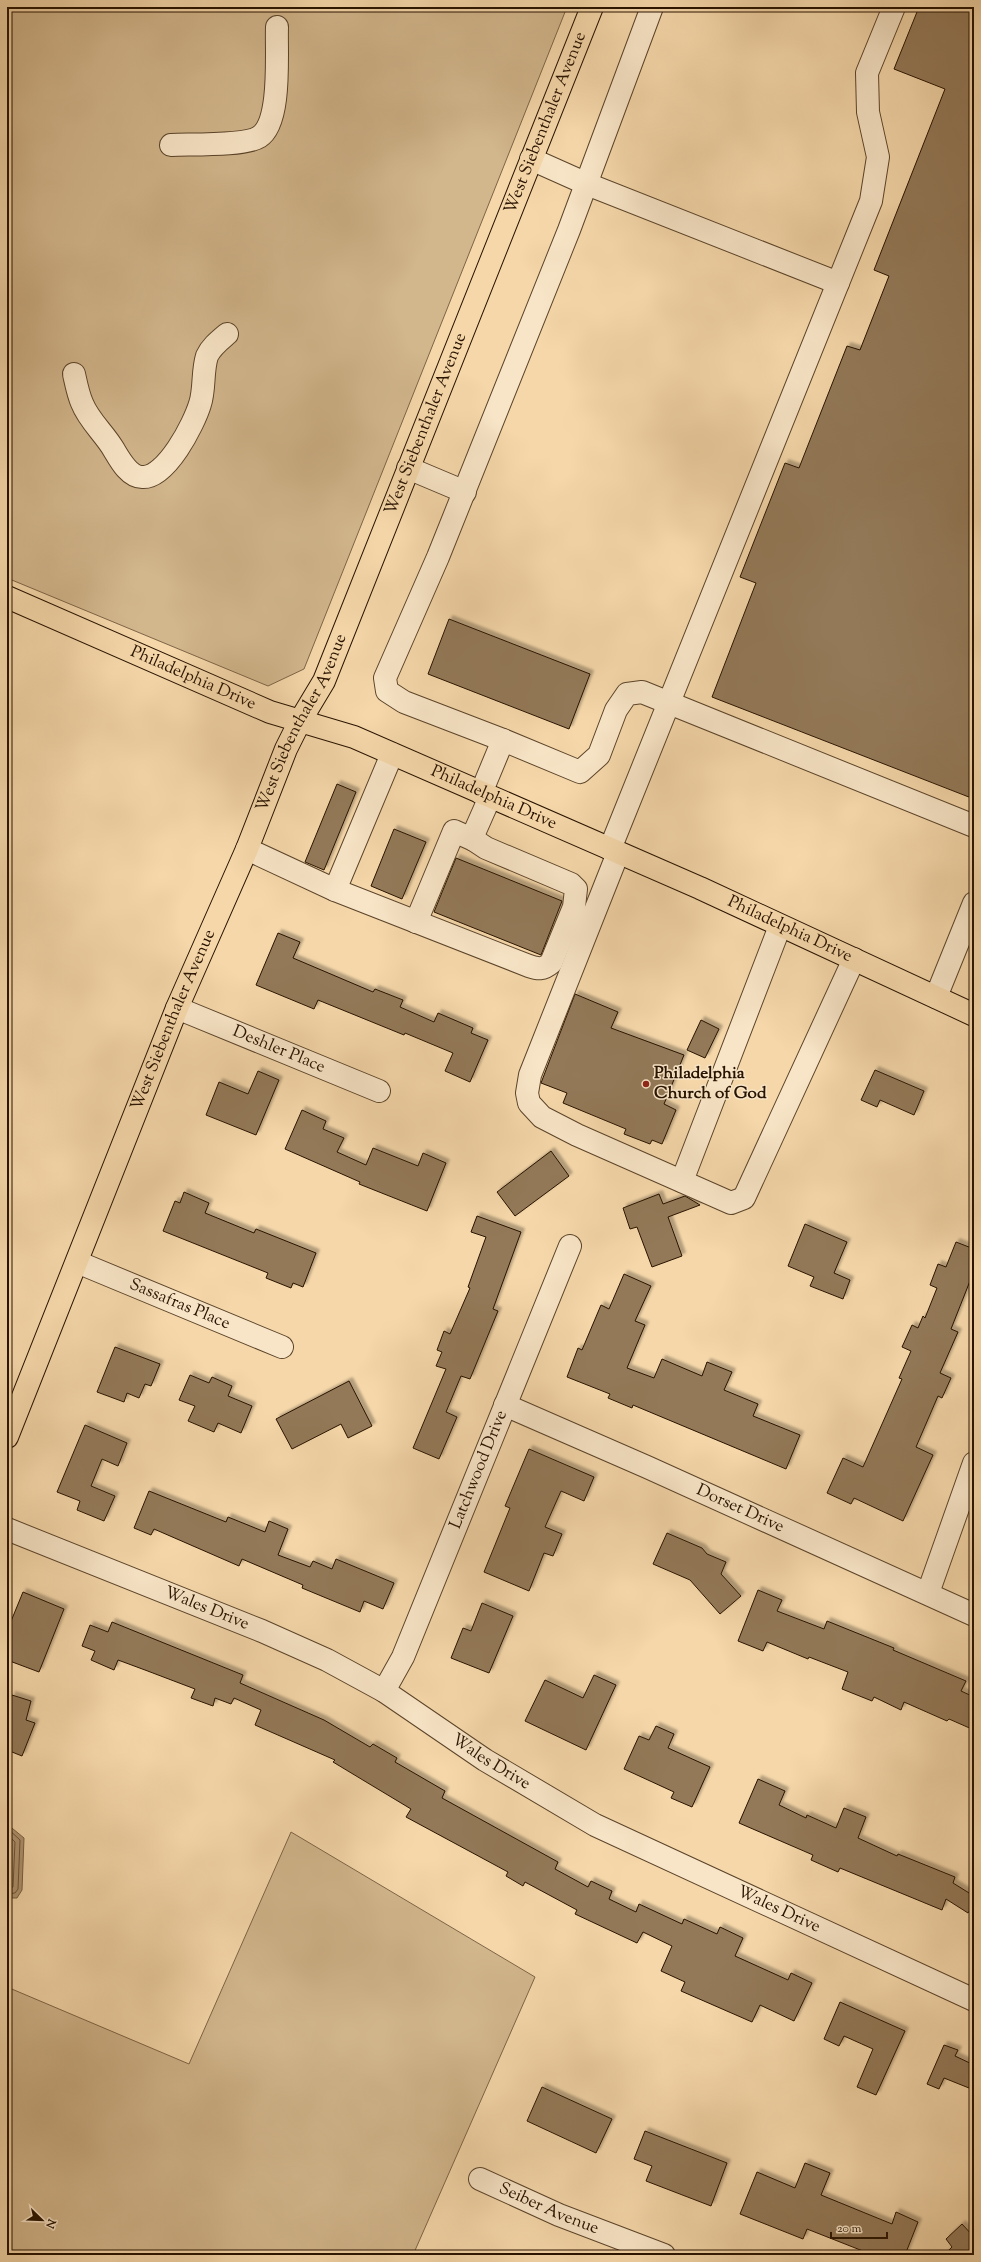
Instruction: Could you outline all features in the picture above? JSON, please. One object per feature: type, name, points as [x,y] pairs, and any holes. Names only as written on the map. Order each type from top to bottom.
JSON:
[{"type":"main road","name":"West Siebenthaler Avenue","points":[[7,1436],[177,1008],[247,849],[286,749],[300,721],[324,680],[592,7]]},
{"type":"main road","name":"Philadelphia Drive","points":[[7,597],[270,712],[354,737],[614,851],[854,959],[974,1015]]},
{"type":"street","points":[[652,7],[587,184],[465,492],[385,678],[387,691],[404,702],[503,740],[580,772],[599,755],[616,710],[627,694],[642,692],[670,702],[974,826]]},
{"type":"street","points":[[854,959],[744,1198],[731,1203],[577,1135],[542,1117],[529,1103],[527,1093],[530,1075],[670,702],[871,202],[878,157],[868,112],[867,73],[894,7]]},
{"type":"street","points":[[170,145],[250,140],[260,136],[269,124],[275,106],[277,27]]},
{"type":"street","points":[[532,159],[587,184],[838,283]]},
{"type":"street","points":[[74,374],[82,403],[123,465],[134,474],[142,477],[151,475],[173,456],[188,433],[201,402],[204,369],[208,354],[227,334]]},
{"type":"street","points":[[408,468],[465,492]]},
{"type":"street","points":[[474,840],[485,795],[503,740]]},
{"type":"street","points":[[335,890],[392,754]]},
{"type":"street","points":[[247,849],[335,890],[416,922],[533,968],[545,968],[551,963],[574,907],[576,889],[571,884],[486,848],[474,840],[454,831],[416,922]]},
{"type":"street","points":[[936,997],[974,903]]},
{"type":"street","points":[[682,1181],[780,926]]},
{"type":"street","name":"Deshler Place","points":[[177,1008],[379,1091]]},
{"type":"street","name":"Latchwood Drive","points":[[384,1691],[403,1657],[570,1246]]},
{"type":"street","name":"Sassafras Place","points":[[77,1262],[282,1346]]},
{"type":"street","name":"Dorset Drive","points":[[505,1405],[928,1593],[974,1615]]},
{"type":"street","points":[[928,1593],[974,1463]]},
{"type":"street","name":"Wales Drive","points":[[7,1529],[262,1631],[327,1660],[384,1691],[485,1760],[595,1825],[974,2000]]},
{"type":"street","name":"Seiber Avenue","points":[[480,2179],[559,2215],[664,2255]]},
{"type":"shaded area","points":[[7,7],[567,7],[304,669],[268,686],[7,578]]},
{"type":"shaded area","points":[[291,1832],[535,1977],[413,2255],[7,2255],[7,1987],[189,2064]]},
{"type":"water","points":[[7,1824],[24,1838],[22,1890],[17,1898],[7,1898]]},
{"type":"building","points":[[919,7],[974,7],[974,799],[712,697],[756,583],[740,577],[785,463],[799,468],[847,346],[860,350],[889,276],[874,270],[945,89],[894,69]]},
{"type":"building","points":[[449,619],[590,674],[569,729],[428,674]]},
{"type":"building","points":[[337,784],[356,792],[324,870],[305,862]]},
{"type":"building","points":[[394,829],[426,842],[402,899],[371,886]]},
{"type":"building","points":[[456,858],[562,901],[541,955],[434,912]]},
{"type":"building","points":[[278,933],[300,942],[293,958],[373,992],[375,989],[403,1000],[400,1007],[434,1022],[438,1013],[473,1028],[471,1033],[488,1040],[470,1082],[445,1071],[453,1053],[318,1000],[314,1009],[256,985]]},
{"type":"building","points":[[575,994],[618,1012],[611,1028],[684,1055],[664,1104],[676,1110],[662,1144],[652,1140],[650,1144],[624,1134],[626,1129],[563,1103],[567,1093],[541,1083]]},
{"type":"building","points":[[701,1020],[719,1029],[705,1058],[687,1050]]},
{"type":"building","points":[[875,1070],[924,1091],[914,1115],[880,1100],[877,1107],[861,1100]]},
{"type":"building","points":[[258,1071],[279,1080],[256,1135],[206,1115],[219,1082],[248,1094]]},
{"type":"building","points":[[302,1110],[326,1121],[323,1129],[344,1138],[337,1152],[366,1165],[373,1148],[418,1166],[423,1153],[446,1163],[427,1211],[359,1184],[360,1182],[285,1149]]},
{"type":"building","points":[[551,1151],[569,1176],[515,1216],[497,1192]]},
{"type":"building","points":[[184,1192],[209,1203],[205,1213],[254,1233],[256,1229],[316,1253],[303,1287],[293,1283],[291,1288],[266,1278],[268,1273],[163,1231],[175,1201],[180,1203]]},
{"type":"building","points":[[659,1194],[663,1204],[685,1196],[700,1205],[668,1217],[682,1256],[652,1267],[637,1227],[630,1229],[623,1208]]},
{"type":"building","points":[[477,1216],[521,1232],[493,1309],[498,1311],[470,1379],[461,1376],[446,1412],[457,1417],[439,1459],[413,1448],[446,1369],[436,1366],[442,1352],[437,1350],[444,1331],[450,1334],[470,1288],[468,1287],[486,1237],[471,1232]]},
{"type":"building","points":[[805,1224],[847,1242],[834,1273],[850,1280],[843,1299],[810,1286],[814,1277],[788,1266]]},
{"type":"building","points":[[956,1242],[974,1249],[974,1282],[970,1281],[951,1329],[958,1332],[940,1373],[951,1378],[942,1398],[938,1396],[916,1447],[933,1455],[903,1521],[854,1498],[851,1504],[827,1493],[843,1458],[863,1467],[902,1379],[899,1378],[911,1351],[902,1347],[912,1325],[918,1328],[923,1316],[925,1318],[937,1288],[930,1285],[938,1264],[946,1267]]},
{"type":"building","points":[[624,1274],[651,1286],[635,1321],[645,1325],[627,1368],[654,1378],[662,1359],[702,1376],[707,1362],[732,1372],[724,1390],[758,1404],[753,1416],[800,1435],[786,1469],[633,1405],[632,1408],[608,1398],[610,1394],[567,1377],[578,1348],[582,1350],[601,1305],[609,1309]]},
{"type":"building","points":[[115,1347],[160,1364],[151,1386],[145,1384],[139,1398],[127,1393],[124,1402],[97,1392]]},
{"type":"building","points":[[190,1375],[209,1383],[212,1377],[232,1386],[228,1396],[252,1406],[241,1433],[218,1423],[214,1432],[188,1421],[195,1406],[179,1400]]},
{"type":"building","points":[[349,1381],[372,1426],[348,1438],[341,1424],[292,1449],[276,1419]]},
{"type":"building","points":[[85,1425],[127,1443],[118,1466],[102,1459],[91,1486],[115,1496],[104,1521],[77,1510],[80,1501],[57,1492]]},
{"type":"building","points":[[529,1449],[594,1477],[584,1501],[561,1491],[545,1527],[562,1534],[553,1556],[544,1553],[529,1591],[484,1572],[510,1508],[505,1506]]},
{"type":"building","points":[[149,1491],[226,1522],[228,1517],[265,1532],[269,1521],[288,1529],[278,1555],[310,1567],[313,1561],[332,1569],[336,1559],[394,1583],[383,1609],[364,1601],[360,1612],[302,1588],[303,1585],[242,1559],[239,1566],[154,1529],[151,1535],[134,1528]]},
{"type":"building","points":[[667,1533],[702,1548],[707,1554],[726,1562],[721,1574],[741,1596],[720,1614],[690,1580],[653,1564]]},
{"type":"building","points":[[758,1590],[782,1600],[777,1611],[824,1629],[827,1621],[894,1648],[893,1650],[966,1681],[961,1691],[974,1697],[974,1730],[949,1719],[947,1721],[904,1702],[901,1710],[874,1697],[872,1701],[842,1689],[848,1672],[809,1657],[808,1659],[767,1642],[763,1651],[738,1641]]},
{"type":"building","points":[[23,1592],[64,1609],[39,1672],[7,1660],[7,1631]]},
{"type":"building","points":[[482,1603],[513,1616],[489,1673],[451,1658],[463,1628],[471,1631]]},
{"type":"building","points":[[112,1622],[243,1675],[240,1683],[324,1720],[370,1747],[373,1744],[397,1758],[395,1762],[445,1791],[442,1798],[558,1862],[555,1869],[588,1887],[591,1881],[612,1891],[609,1899],[636,1912],[639,1904],[682,1924],[684,1919],[717,1934],[720,1927],[743,1938],[735,1956],[788,1980],[791,1973],[812,1983],[794,2021],[760,2005],[752,2022],[681,1991],[685,1982],[661,1971],[672,1946],[643,1932],[637,1943],[575,1914],[577,1910],[525,1882],[523,1886],[506,1876],[508,1872],[406,1817],[411,1809],[333,1762],[335,1760],[255,1725],[261,1710],[234,1698],[231,1704],[215,1698],[213,1706],[191,1698],[195,1689],[145,1670],[118,1660],[114,1670],[91,1660],[95,1651],[82,1646],[90,1625],[108,1632]]},
{"type":"building","points":[[594,1675],[616,1685],[586,1750],[525,1721],[545,1680],[583,1698]]},
{"type":"building","points":[[12,1695],[31,1701],[26,1720],[35,1723],[22,1756],[7,1750],[7,1713]]},
{"type":"building","points":[[656,1726],[674,1734],[668,1748],[710,1767],[692,1807],[671,1798],[674,1792],[624,1769],[639,1736],[649,1740]]},
{"type":"building","points":[[758,1779],[785,1791],[779,1805],[806,1818],[807,1815],[836,1828],[844,1808],[866,1817],[858,1838],[897,1856],[898,1854],[955,1877],[953,1883],[974,1896],[974,1903],[968,1913],[946,1899],[942,1910],[840,1868],[838,1872],[811,1860],[813,1855],[739,1823]]},
{"type":"building","points":[[840,2002],[905,2031],[876,2095],[857,2087],[873,2049],[844,2036],[839,2046],[824,2039]]},
{"type":"building","points":[[944,2045],[958,2050],[955,2056],[974,2065],[974,2090],[944,2078],[939,2089],[927,2084]]},
{"type":"building","points":[[542,2087],[612,2119],[596,2153],[527,2121]]},
{"type":"building","points":[[645,2131],[727,2163],[711,2206],[646,2181],[652,2166],[634,2159]]},
{"type":"building","points":[[805,2163],[830,2173],[821,2195],[892,2224],[896,2212],[918,2222],[905,2255],[873,2255],[807,2229],[803,2239],[740,2214],[757,2172],[795,2188]]},
{"type":"building","points":[[962,2224],[974,2237],[974,2255],[944,2255],[952,2247],[946,2239]]},
{"type":"place","name":"Philadelphia Church of God","points":[[646,1084]]}]
